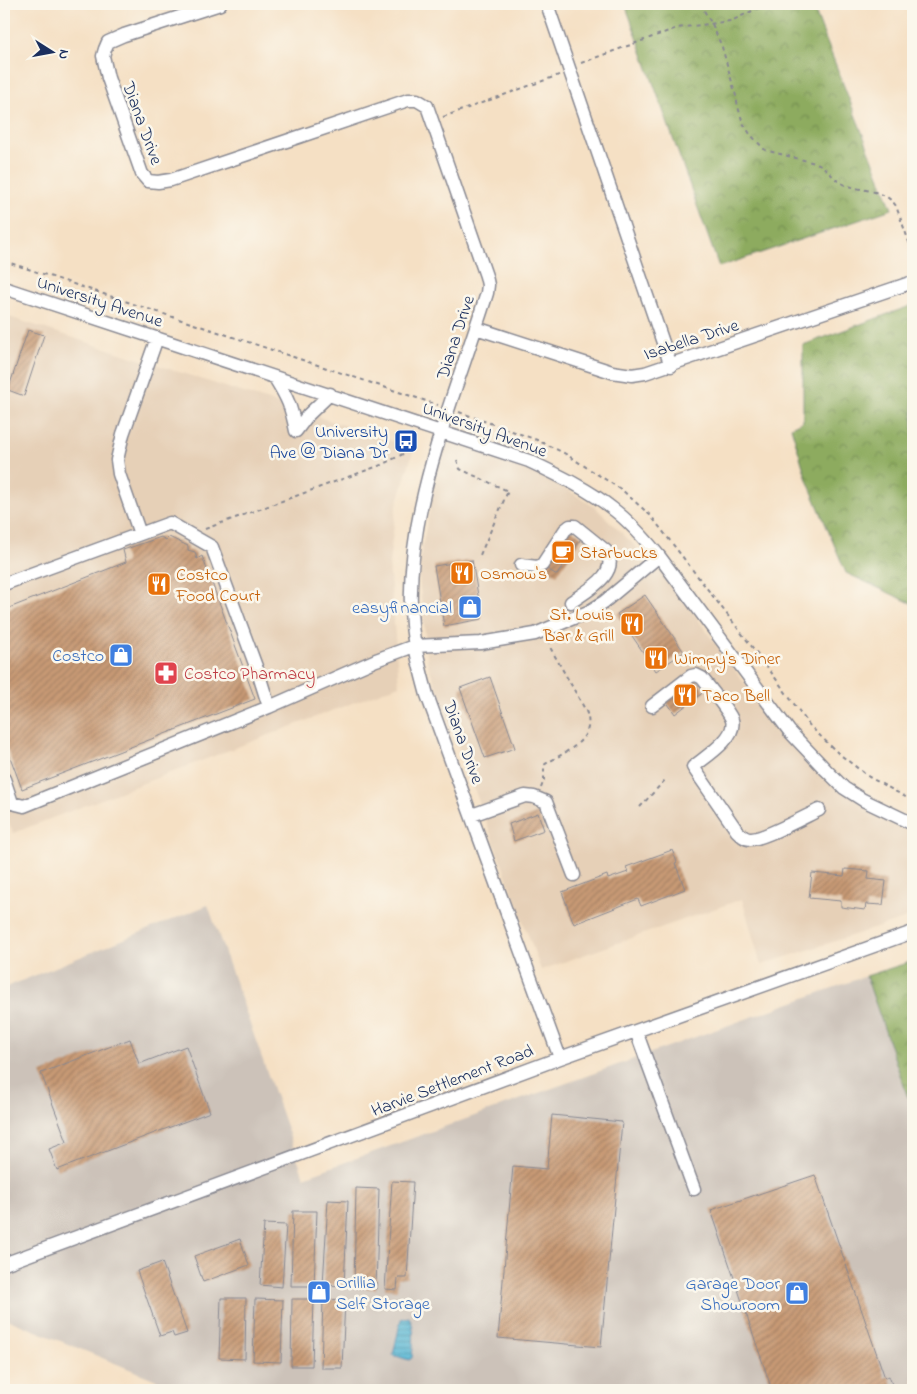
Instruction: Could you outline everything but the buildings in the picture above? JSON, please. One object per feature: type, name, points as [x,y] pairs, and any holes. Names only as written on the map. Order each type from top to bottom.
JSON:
[{"type":"street","name":"Diana Drive","points":[[220,4],[124,35],[108,42],[105,49],[103,56],[108,78],[142,174],[148,181],[171,180],[408,100],[417,100],[427,106],[486,276],[487,293],[442,431],[418,519],[413,556],[411,601],[414,646],[427,695],[560,1058]]},
{"type":"street","points":[[547,4],[671,366]]},
{"type":"street","name":"Isabella Drive","points":[[476,328],[612,372],[632,375],[646,374],[913,282]]},
{"type":"street","name":"University Avenue","points":[[4,288],[529,461],[585,490],[613,508],[638,531],[659,556],[790,732],[826,770],[850,792],[913,824]]},
{"type":"street","points":[[140,534],[119,474],[117,460],[123,434],[157,338]]},
{"type":"street","points":[[275,378],[288,399],[296,431],[308,415],[330,394]]},
{"type":"street","points":[[4,584],[170,523],[212,547],[269,707]]},
{"type":"street","points":[[521,566],[536,567],[542,565],[567,527],[574,526],[606,551],[609,555],[609,562],[607,573],[601,580],[571,602]]},
{"type":"street","points":[[4,779],[12,803],[24,806],[414,646],[481,643],[524,637],[588,612],[604,602],[659,556]]},
{"type":"street","points":[[652,706],[696,675],[702,678],[732,719],[728,737],[693,767],[737,831],[748,839],[764,836],[819,810]]},
{"type":"street","points":[[472,815],[525,796],[546,802],[574,875]]},
{"type":"street","name":"Harvie Settlement Road","points":[[4,1264],[560,1058],[913,932]]},
{"type":"street","points":[[636,1031],[694,1189]]},
{"type":"path","points":[[700,4],[712,24],[728,63],[742,123],[750,134],[765,150],[819,164],[826,168],[842,184],[882,193],[892,199],[913,253]]},
{"type":"path","points":[[432,121],[677,28],[731,21],[767,4]]},
{"type":"path","points":[[4,261],[450,409],[537,440],[564,453],[622,490],[651,516],[763,661],[810,726],[838,753],[869,777],[913,801]]},
{"type":"path","points":[[198,539],[202,531],[208,528],[402,456],[407,452],[410,444]]},
{"type":"path","points":[[457,460],[460,469],[508,491],[480,555]]},
{"type":"path","points":[[536,798],[544,780],[544,765],[582,740],[588,733],[589,727],[589,718],[586,711],[551,648],[547,629]]},
{"type":"path","points":[[640,807],[665,780]]},
{"type":"shaded area","points":[[9,317],[414,448],[396,508],[389,563],[399,685],[13,833],[4,810],[4,332]]},
{"type":"shaded area","points":[[444,439],[513,461],[549,478],[596,508],[667,577],[742,680],[815,766],[913,828],[913,916],[761,965],[742,899],[541,970],[428,664],[418,568]]},
{"type":"shaded area","points":[[208,905],[304,1177],[866,976],[913,1112],[913,1390],[195,1390],[176,1388],[4,1318],[4,988]]},
{"type":"green space","points":[[625,4],[812,4],[892,209],[719,267]]},
{"type":"green space","points":[[913,305],[913,604],[846,573],[807,480],[791,427],[803,421],[803,345]]},
{"type":"green space","points":[[913,961],[913,1112],[866,976]]},
{"type":"water","points":[[409,1317],[413,1326],[414,1337],[412,1358],[409,1360],[393,1355],[401,1319]]},
{"type":"place","name":"University Ave @ Diana Dr","points":[[406,441]]},
{"type":"place","name":"Starbucks","points":[[563,552]]},
{"type":"place","name":"Osmow's","points":[[462,573]]},
{"type":"place","name":"Costco Food Court","points":[[159,584]]},
{"type":"place","name":"easyfinancial","points":[[470,607]]},
{"type":"place","name":"St. Louis Bar & Grill","points":[[632,624]]},
{"type":"place","name":"Costco","points":[[121,655]]},
{"type":"place","name":"Wimpy's Diner","points":[[656,658]]},
{"type":"place","name":"Costco Pharmacy","points":[[166,673]]},
{"type":"place","name":"Taco Bell","points":[[685,695]]},
{"type":"place","name":"Orillia Self Storage","points":[[319,1292]]},
{"type":"place","name":"Garage Door Showroom","points":[[797,1293]]}]
